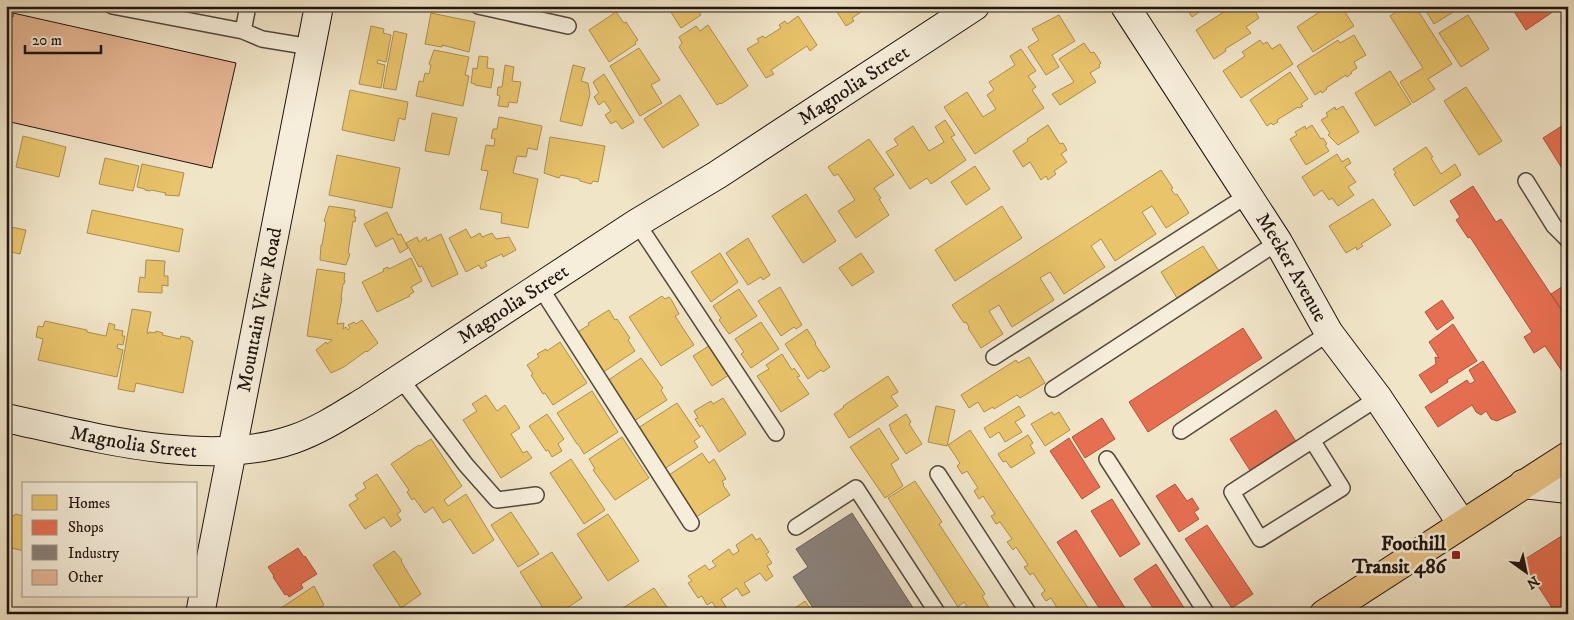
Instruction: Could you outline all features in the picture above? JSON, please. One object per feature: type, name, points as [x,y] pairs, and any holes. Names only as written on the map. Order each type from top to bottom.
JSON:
[{"type":"main road","points":[[1324,614],[1568,456]]},
{"type":"street","name":"Mountain View Road","points":[[200,614],[319,6]]},
{"type":"street","name":"Magnolia Street","points":[[6,418],[115,442],[172,449],[231,451],[261,448],[294,439],[329,423],[400,378],[637,222],[717,175],[975,6]]},
{"type":"street","name":"Meeker Avenue","points":[[1125,6],[1278,242],[1329,333],[1378,398],[1462,524]]},
{"type":"street","points":[[1523,484],[1568,489]]},
{"type":"lane","points":[[112,6],[243,31],[262,39],[311,47]]},
{"type":"lane","points":[[243,31],[248,6]]},
{"type":"lane","points":[[478,6],[568,26]]},
{"type":"lane","points":[[1526,181],[1554,226],[1568,240]]},
{"type":"lane","points":[[994,357],[1248,195]]},
{"type":"lane","points":[[637,222],[776,433]]},
{"type":"lane","points":[[1053,389],[1278,242]]},
{"type":"lane","points":[[540,287],[691,523]]},
{"type":"lane","points":[[1181,430],[1329,333]]},
{"type":"lane","points":[[400,378],[466,465],[497,500],[536,495]]},
{"type":"lane","points":[[1312,440],[1342,488],[1260,539],[1232,492],[1312,440],[1378,398]]},
{"type":"lane","points":[[1107,459],[1207,614]]},
{"type":"lane","points":[[938,474],[1029,614]]},
{"type":"lane","points":[[796,527],[856,488],[938,614]]},
{"type":"building: Homes","points":[[667,6],[695,6],[701,15],[681,28]]},
{"type":"building: Homes","points":[[833,6],[870,6],[852,18],[854,21],[846,26]]},
{"type":"building: Homes","points":[[1185,6],[1208,6],[1192,17]]},
{"type":"building: Homes","points":[[1233,6],[1252,6],[1259,18],[1246,27],[1251,33],[1225,49],[1226,51],[1214,59],[1196,30]]},
{"type":"building: Homes","points":[[1328,6],[1341,6],[1354,26],[1313,52],[1297,27]]},
{"type":"building: Homes","points":[[1405,6],[1415,6],[1452,64],[1428,79],[1435,89],[1413,103],[1400,82],[1423,68],[1390,16]]},
{"type":"building: Homes","points":[[1423,6],[1463,6],[1434,24]]},
{"type":"building: Homes","points":[[616,12],[624,23],[626,22],[638,40],[635,42],[636,44],[609,62],[589,30]]},
{"type":"building: Homes","points":[[431,13],[475,22],[469,52],[442,45],[442,47],[425,44]]},
{"type":"building: Homes","points":[[1059,15],[1075,41],[1052,55],[1059,67],[1046,75],[1028,47],[1039,40],[1032,29]]},
{"type":"building: Homes","points":[[1468,15],[1489,49],[1461,67],[1439,33]]},
{"type":"building: Homes","points":[[798,16],[817,45],[810,51],[807,46],[771,70],[774,74],[766,78],[747,49],[759,42],[757,39],[763,36],[765,38],[781,28],[779,25],[785,21],[787,24]]},
{"type":"building: Homes","points":[[708,25],[748,86],[717,105],[679,47],[682,43],[679,37],[696,26],[700,31]]},
{"type":"building: Homes","points":[[371,26],[384,29],[383,33],[391,35],[386,62],[378,60],[377,63],[385,65],[381,88],[359,84]]},
{"type":"building: Homes","points":[[394,31],[407,34],[396,90],[383,88]]},
{"type":"building: Homes","points":[[1354,35],[1366,55],[1354,62],[1357,68],[1347,77],[1346,75],[1326,88],[1322,93],[1321,91],[1315,95],[1297,66],[1338,40],[1340,43]]},
{"type":"building: Homes","points":[[1260,40],[1263,44],[1267,42],[1272,49],[1280,44],[1293,64],[1241,98],[1223,71],[1245,56],[1242,52]]},
{"type":"building: Homes","points":[[1084,43],[1091,53],[1094,52],[1101,63],[1100,67],[1090,73],[1096,82],[1060,105],[1052,94],[1074,82],[1059,59]]},
{"type":"building: Homes","points":[[639,48],[660,80],[651,85],[662,103],[640,116],[610,66]]},
{"type":"building: Homes","points":[[1021,49],[1036,71],[1028,76],[1036,87],[1032,90],[1044,108],[975,154],[944,107],[967,92],[983,117],[996,109],[987,95],[994,90],[989,82],[1015,65],[1010,56]]},
{"type":"building: Homes","points":[[434,50],[469,57],[465,75],[469,76],[463,106],[416,96],[419,81],[423,82],[425,73],[429,74],[431,65],[429,64]]},
{"type":"building: Homes","points":[[479,56],[488,57],[487,68],[494,69],[491,88],[471,83],[473,68],[477,69]]},
{"type":"building: Homes","points":[[505,65],[514,67],[512,81],[521,82],[517,103],[509,102],[508,107],[498,106],[500,96],[497,95],[498,87],[502,87]]},
{"type":"building: Homes","points":[[573,65],[585,68],[581,81],[588,83],[590,94],[582,126],[560,121]]},
{"type":"building: Homes","points":[[1390,71],[1411,104],[1375,126],[1355,93]]},
{"type":"building: Homes","points":[[1290,72],[1308,99],[1301,104],[1303,106],[1277,120],[1278,122],[1273,125],[1271,123],[1267,126],[1250,100]]},
{"type":"building: Homes","points":[[604,74],[634,122],[622,129],[616,121],[611,124],[605,115],[611,111],[604,101],[599,105],[594,97],[599,93],[593,82]]},
{"type":"building: Homes","points":[[1466,87],[1502,141],[1479,155],[1444,101]]},
{"type":"building: Homes","points":[[350,90],[408,102],[405,120],[399,118],[394,141],[342,130]]},
{"type":"building: Homes","points":[[680,95],[699,125],[663,148],[644,119]]},
{"type":"building: Homes","points":[[1343,106],[1359,132],[1338,145],[1328,135],[1330,133],[1321,120],[1328,116],[1326,113],[1335,107],[1336,110]]},
{"type":"building: Homes","points":[[432,113],[457,118],[449,155],[425,151]]},
{"type":"building: Homes","points":[[499,117],[542,126],[537,150],[528,148],[526,157],[517,156],[513,173],[538,179],[528,228],[501,223],[502,213],[480,209],[488,171],[481,170],[486,145],[494,146],[495,139],[491,138],[493,129],[497,129]]},
{"type":"building: Homes","points":[[945,120],[955,135],[951,137],[966,160],[931,184],[927,178],[910,189],[886,152],[898,145],[894,139],[913,126],[929,151],[944,142],[935,127]]},
{"type":"building: Homes","points":[[1048,125],[1060,144],[1063,143],[1067,150],[1061,154],[1067,162],[1054,171],[1056,174],[1048,180],[1046,176],[1041,180],[1030,162],[1023,167],[1013,151]]},
{"type":"building: Homes","points":[[1312,125],[1321,139],[1323,138],[1327,144],[1325,145],[1329,151],[1306,165],[1290,139],[1297,135],[1295,132],[1305,126],[1306,129]]},
{"type":"building: Homes","points":[[23,136],[66,147],[59,177],[16,167]]},
{"type":"building: Homes","points":[[550,137],[605,146],[598,182],[593,181],[591,184],[579,179],[561,175],[559,178],[544,173]]},
{"type":"building: Homes","points":[[869,139],[894,175],[874,188],[889,215],[856,238],[838,211],[855,200],[838,174],[834,176],[828,167]]},
{"type":"building: Homes","points":[[1426,147],[1441,174],[1455,164],[1461,175],[1414,206],[1394,174],[1396,173],[1393,169]]},
{"type":"building: Homes","points":[[1337,154],[1342,162],[1348,158],[1351,163],[1345,167],[1356,182],[1348,187],[1354,195],[1338,206],[1332,198],[1329,200],[1322,190],[1314,196],[1302,177]]},
{"type":"building: Homes","points":[[337,155],[400,168],[392,208],[329,195]]},
{"type":"building: Homes","points":[[105,158],[139,166],[133,191],[99,184]]},
{"type":"building: Homes","points":[[142,164],[184,173],[179,196],[165,195],[166,193],[137,187]]},
{"type":"building: Homes","points":[[975,166],[990,189],[966,205],[951,182]]},
{"type":"building: Homes","points":[[1161,170],[1173,188],[1171,189],[1175,195],[1177,194],[1189,213],[1166,228],[1152,206],[1142,212],[1156,234],[1115,261],[1101,239],[1091,246],[1105,267],[1064,294],[1050,272],[1040,278],[1054,300],[1012,327],[999,305],[989,311],[1003,334],[981,348],[966,322],[964,323],[952,305]]},
{"type":"building: Homes","points":[[806,194],[836,241],[803,263],[772,216]]},
{"type":"building: Homes","points":[[1373,199],[1391,225],[1361,244],[1363,246],[1357,250],[1356,247],[1346,253],[1329,226]]},
{"type":"building: Homes","points":[[329,206],[355,210],[354,217],[356,217],[355,222],[353,221],[348,253],[350,254],[346,265],[320,260],[326,222],[324,221]]},
{"type":"building: Homes","points":[[1002,206],[1022,238],[955,281],[935,250]]},
{"type":"building: Homes","points":[[92,210],[183,229],[179,252],[87,233]]},
{"type":"building: Homes","points":[[387,212],[398,235],[401,234],[408,248],[400,253],[393,238],[376,247],[364,224]]},
{"type":"building: Homes","points":[[6,226],[26,230],[20,254],[6,251]]},
{"type":"building: Homes","points":[[466,229],[471,238],[480,233],[482,237],[492,233],[496,239],[509,237],[516,250],[503,257],[502,254],[485,262],[487,266],[481,269],[479,265],[466,272],[449,238]]},
{"type":"building: Homes","points":[[441,234],[458,274],[432,287],[422,266],[419,267],[406,243],[417,237],[419,242],[426,237],[427,241]]},
{"type":"building: Homes","points":[[748,238],[770,275],[763,280],[761,277],[748,285],[726,253]]},
{"type":"building: Homes","points":[[1203,246],[1219,271],[1177,298],[1161,272]]},
{"type":"building: Homes","points":[[720,253],[738,282],[711,302],[691,272]]},
{"type":"building: Homes","points":[[861,253],[874,272],[852,286],[839,268]]},
{"type":"building: Homes","points":[[411,258],[422,281],[411,287],[414,292],[410,296],[377,312],[362,282],[384,271],[383,269],[388,267],[389,269]]},
{"type":"building: Homes","points":[[146,260],[165,261],[164,276],[168,276],[168,286],[162,285],[162,293],[138,292],[140,277],[145,278]]},
{"type":"building: Homes","points":[[317,269],[345,273],[337,324],[344,323],[343,329],[346,327],[348,330],[350,328],[348,325],[354,322],[356,324],[362,320],[378,343],[344,367],[331,373],[316,350],[332,340],[307,336]]},
{"type":"building: Homes","points":[[780,287],[802,325],[796,329],[794,327],[781,336],[758,301]]},
{"type":"building: Homes","points":[[739,289],[757,316],[729,334],[719,320],[721,318],[713,306]]},
{"type":"building: Homes","points":[[662,296],[665,299],[669,297],[671,299],[679,314],[675,316],[694,345],[661,366],[629,317]]},
{"type":"building: Homes","points":[[132,309],[151,312],[148,334],[149,332],[155,333],[156,331],[163,333],[162,335],[180,339],[181,336],[190,338],[193,341],[183,393],[136,383],[134,392],[118,389]]},
{"type":"building: Homes","points":[[609,310],[630,338],[628,340],[635,351],[602,373],[576,333]]},
{"type":"building: Homes","points":[[45,321],[106,336],[109,323],[115,325],[114,329],[123,331],[122,336],[125,336],[123,345],[118,344],[117,348],[123,350],[117,377],[38,360],[43,339],[36,337],[38,326],[43,327]]},
{"type":"building: Homes","points":[[761,322],[779,349],[751,368],[741,354],[744,352],[735,339]]},
{"type":"building: Homes","points":[[807,329],[830,367],[823,372],[821,370],[808,379],[785,344]]},
{"type":"building: Homes","points":[[560,342],[587,383],[553,405],[545,393],[543,394],[527,365],[539,357],[537,354],[546,349],[547,351]]},
{"type":"building: Homes","points":[[712,344],[732,373],[712,386],[693,356]]},
{"type":"building: Homes","points":[[782,354],[792,370],[794,368],[800,376],[797,377],[809,394],[781,412],[757,376],[769,369],[766,365]]},
{"type":"building: Homes","points":[[1029,357],[1045,383],[1020,398],[1017,395],[994,409],[993,407],[984,412],[978,402],[969,408],[961,395],[1016,360],[1018,363]]},
{"type":"building: Homes","points":[[641,358],[663,388],[661,390],[667,400],[634,421],[607,381]]},
{"type":"building: Homes","points":[[888,376],[898,392],[891,396],[898,406],[849,438],[834,414]]},
{"type":"building: Homes","points":[[592,391],[618,432],[584,454],[557,413]]},
{"type":"building: Homes","points":[[486,395],[497,411],[505,405],[520,428],[511,434],[523,453],[527,451],[532,458],[501,478],[463,420],[477,411],[472,404]]},
{"type":"building: Homes","points":[[723,398],[746,434],[719,452],[702,425],[700,427],[695,419],[698,418],[694,411],[711,401],[713,404]]},
{"type":"building: Homes","points":[[677,403],[700,437],[694,441],[698,447],[664,469],[638,428]]},
{"type":"building: Homes","points":[[936,406],[955,410],[947,446],[928,442]]},
{"type":"building: Homes","points":[[1019,406],[1025,416],[1015,422],[1022,432],[1005,442],[999,432],[990,438],[984,428]]},
{"type":"building: Homes","points":[[1052,412],[1054,415],[1059,412],[1070,430],[1045,446],[1031,424]]},
{"type":"building: Homes","points":[[547,414],[564,439],[558,444],[562,451],[552,457],[529,426]]},
{"type":"building: Homes","points":[[906,414],[911,422],[909,424],[922,444],[906,454],[889,425]]},
{"type":"building: Homes","points":[[879,428],[899,459],[891,464],[903,486],[885,498],[850,447]]},
{"type":"building: Homes","points":[[970,430],[1092,614],[1061,614],[1051,598],[1046,601],[1041,594],[1045,591],[1033,573],[1030,575],[1024,567],[1028,565],[1016,547],[1013,550],[1007,542],[1012,539],[1000,522],[996,524],[991,516],[995,514],[983,496],[979,499],[974,491],[978,488],[967,471],[962,474],[957,466],[960,463],[948,445]]},
{"type":"building: Homes","points":[[1028,435],[1033,443],[1030,445],[1035,453],[1011,468],[1006,461],[1003,462],[998,454]]},
{"type":"building: Homes","points":[[622,437],[649,478],[615,500],[593,470],[595,469],[589,459]]},
{"type":"building: Homes","points":[[431,439],[462,486],[444,500],[448,506],[466,494],[494,540],[473,554],[450,519],[443,523],[433,507],[425,513],[414,498],[412,500],[407,492],[409,490],[391,464]]},
{"type":"building: Homes","points":[[702,453],[709,463],[714,459],[726,479],[722,481],[723,485],[730,495],[696,517],[669,475]]},
{"type":"building: Homes","points":[[571,459],[605,510],[584,524],[550,473]]},
{"type":"building: Homes","points":[[377,474],[401,511],[397,514],[401,520],[391,527],[384,517],[365,529],[349,505],[358,499],[355,495],[366,488],[363,483]]},
{"type":"building: Homes","points":[[915,481],[942,522],[939,524],[985,594],[982,596],[993,614],[962,614],[960,610],[967,606],[964,602],[958,607],[888,498]]},
{"type":"building: Homes","points":[[511,512],[539,554],[518,567],[491,525]]},
{"type":"building: Homes","points":[[6,514],[22,516],[22,551],[7,547],[6,549]]},
{"type":"building: Homes","points":[[608,514],[639,561],[608,581],[577,534]]},
{"type":"building: Homes","points":[[752,534],[756,540],[760,538],[769,552],[766,554],[772,563],[767,566],[773,576],[766,581],[760,573],[744,583],[750,592],[742,596],[737,588],[721,599],[726,607],[719,612],[712,602],[707,605],[702,596],[698,598],[688,583],[692,581],[688,576],[705,565],[709,570],[716,566],[712,561],[729,549],[733,555],[739,551],[736,545]]},
{"type":"building: Homes","points":[[394,551],[402,560],[421,594],[401,608],[373,565]]},
{"type":"building: Homes","points":[[552,552],[582,598],[558,614],[547,614],[520,572]]},
{"type":"building: Homes","points":[[314,586],[324,605],[319,608],[321,614],[272,614]]},
{"type":"building: Homes","points":[[654,588],[671,613],[626,614],[623,608]]},
{"type":"building: Homes","points":[[805,601],[814,614],[788,614],[788,613]]},
{"type":"building: Shops","points":[[1512,6],[1555,6],[1557,9],[1526,30]]},
{"type":"building: Shops","points":[[1568,122],[1568,178],[1543,138]]},
{"type":"building: Shops","points":[[1473,186],[1496,222],[1501,219],[1568,320],[1568,380],[1545,346],[1534,353],[1524,337],[1532,332],[1470,237],[1468,238],[1456,220],[1460,217],[1450,201]]},
{"type":"building: Shops","points":[[1568,283],[1568,320],[1551,294]]},
{"type":"building: Shops","points":[[1442,300],[1454,318],[1437,330],[1425,312]]},
{"type":"building: Shops","points":[[1453,324],[1477,361],[1447,380],[1448,382],[1431,393],[1419,375],[1436,364],[1435,357],[1439,358],[1429,342]]},
{"type":"building: Shops","points":[[1243,328],[1262,358],[1148,432],[1129,402]]},
{"type":"building: Shops","points":[[1483,361],[1516,412],[1497,421],[1491,419],[1486,411],[1481,415],[1476,412],[1472,405],[1438,427],[1425,407],[1467,380],[1470,384],[1475,381],[1469,370]]},
{"type":"building: Shops","points":[[1276,410],[1297,443],[1251,472],[1230,439]]},
{"type":"building: Shops","points":[[1102,418],[1115,439],[1085,458],[1072,437]]},
{"type":"building: Shops","points":[[1069,438],[1100,487],[1082,499],[1050,451]]},
{"type":"building: Shops","points":[[1175,484],[1187,501],[1192,498],[1199,509],[1194,512],[1199,519],[1179,532],[1156,496]]},
{"type":"building: Shops","points":[[1112,499],[1140,544],[1120,557],[1091,511]]},
{"type":"building: Shops","points":[[1207,525],[1253,594],[1232,608],[1185,539]]},
{"type":"building: Shops","points":[[1076,530],[1128,614],[1103,614],[1057,542]]},
{"type":"building: Shops","points":[[1568,532],[1568,607],[1556,614],[1522,561]]},
{"type":"building: Shops","points":[[298,548],[317,574],[301,584],[303,588],[289,597],[287,594],[285,595],[268,567]]},
{"type":"building: Shops","points":[[1156,564],[1188,614],[1157,614],[1134,579]]},
{"type":"building: Industry","points":[[852,513],[917,614],[817,614],[793,577],[808,567],[796,549]]},
{"type":"building: Other","points":[[13,13],[236,63],[212,168],[6,121],[6,15],[13,17]]},
{"type":"place","name":"Foothill Transit 486","points":[[1456,555]]}]
